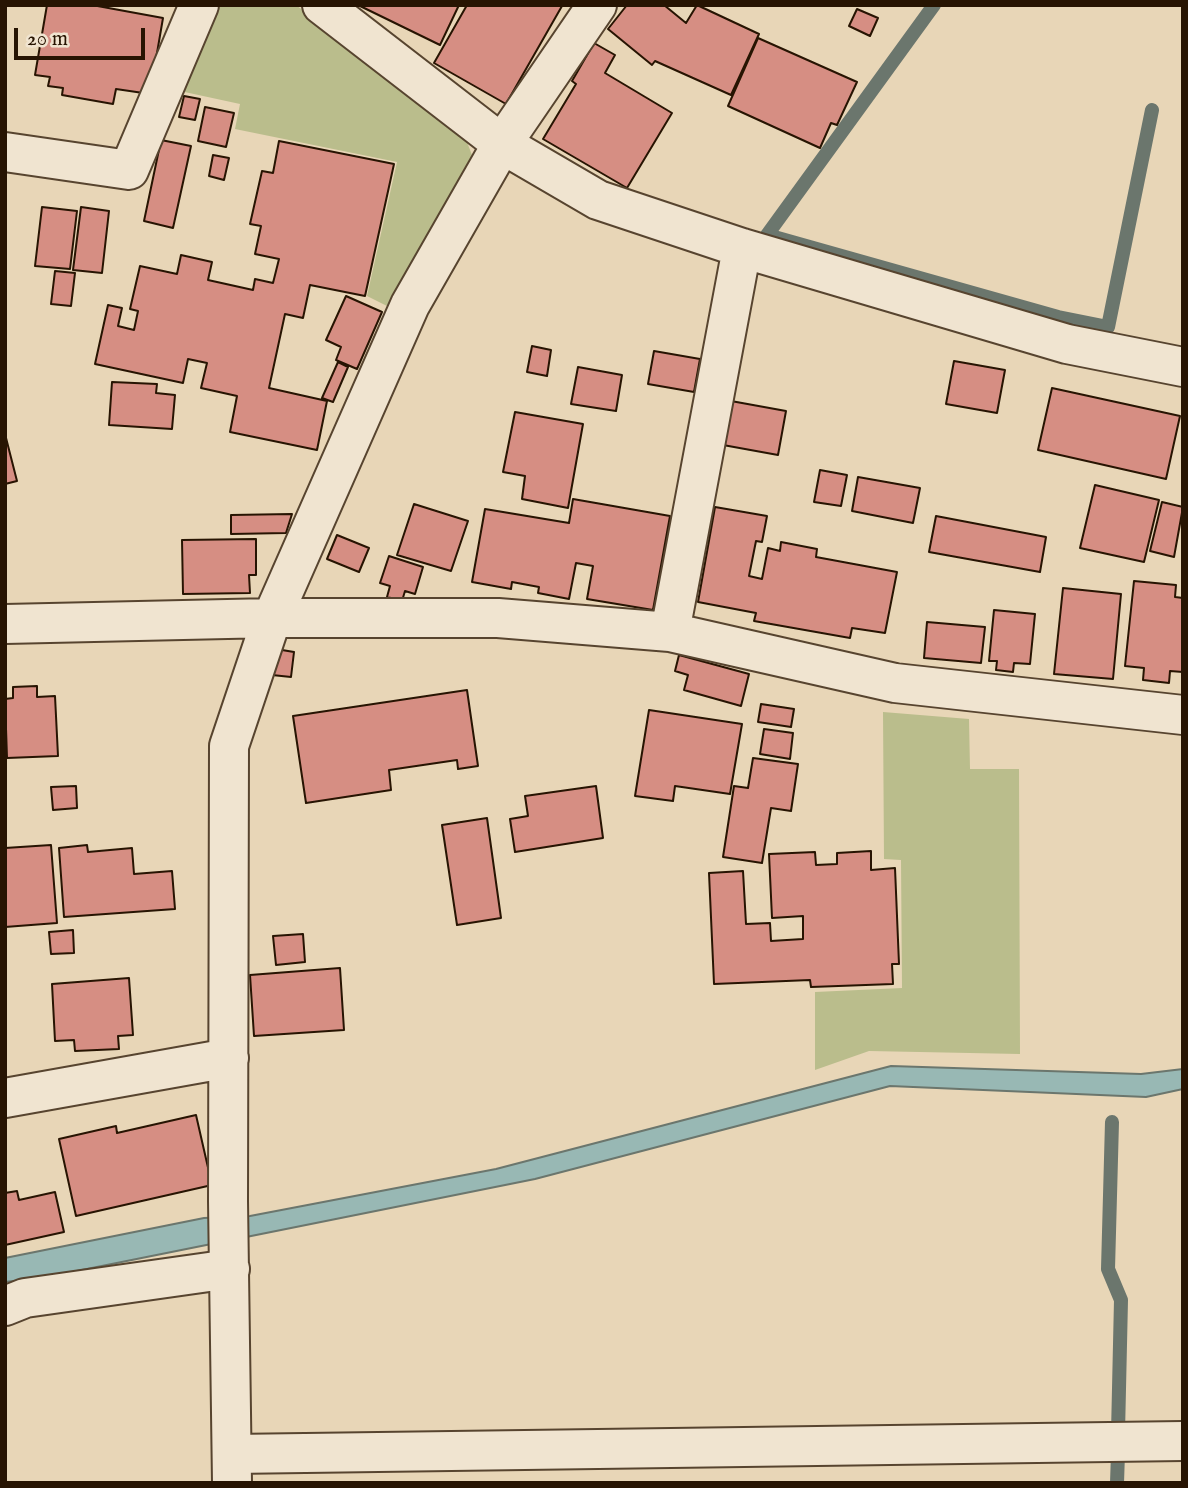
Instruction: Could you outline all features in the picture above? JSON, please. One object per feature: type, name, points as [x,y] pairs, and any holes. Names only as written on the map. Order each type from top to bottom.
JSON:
[{"type":"street","points":[[5,152],[129,170],[199,5]]},
{"type":"street","points":[[322,5],[502,144],[598,200],[743,248],[1067,344],[1183,367]]},
{"type":"street","points":[[597,5],[502,144],[410,305],[272,618],[229,746],[228,1201],[232,1468],[1183,1441]]},
{"type":"street","points":[[670,632],[743,248]]},
{"type":"street","points":[[5,624],[272,618],[498,618],[670,632],[895,683],[1183,715]]},
{"type":"street","points":[[5,1098],[229,1058]]},
{"type":"street","points":[[5,1306],[25,1298],[230,1258]]},
{"type":"green space","points":[[215,5],[296,5],[465,137],[472,155],[387,306],[367,296],[397,162],[235,129],[240,104],[180,91]]},
{"type":"green space","points":[[883,712],[969,719],[970,769],[1019,769],[1020,1054],[869,1051],[815,1070],[815,992],[902,988],[901,860],[884,859]]},
{"type":"water","points":[[891,1066],[1141,1074],[1183,1069],[1183,1089],[1146,1097],[890,1086],[535,1179],[47,1277],[5,1282],[5,1258],[204,1218],[250,1216],[496,1169]]},
{"type":"building","points":[[47,5],[92,5],[163,18],[150,94],[116,89],[113,104],[62,95],[63,88],[48,86],[50,77],[35,75]]},
{"type":"building","points":[[358,5],[459,5],[440,45]]},
{"type":"building","points":[[467,5],[562,6],[506,104],[434,63]]},
{"type":"building","points":[[627,5],[664,5],[686,23],[697,5],[759,34],[731,95],[655,61],[652,65],[608,29]]},
{"type":"building","points":[[857,9],[878,18],[870,36],[849,26]]},
{"type":"building","points":[[758,38],[857,82],[837,125],[831,123],[820,148],[728,106]]},
{"type":"building","points":[[594,43],[615,55],[605,73],[672,113],[627,188],[543,139],[576,84],[572,81]]},
{"type":"building","points":[[184,96],[200,99],[195,120],[179,117]]},
{"type":"building","points":[[205,107],[234,113],[226,147],[198,141]]},
{"type":"building","points":[[161,140],[191,146],[173,228],[144,221]]},
{"type":"building","points":[[279,141],[394,164],[365,296],[310,285],[303,318],[285,314],[269,388],[327,401],[317,450],[230,432],[237,396],[201,388],[207,363],[188,359],[183,383],[95,364],[108,305],[122,308],[118,326],[134,330],[138,311],[130,309],[140,266],[177,274],[181,255],[212,262],[208,280],[253,290],[255,279],[273,283],[279,259],[255,254],[261,226],[250,224],[262,171],[273,173]]},
{"type":"building","points":[[213,155],[229,158],[224,180],[209,176]]},
{"type":"building","points":[[42,207],[77,211],[70,269],[35,266]]},
{"type":"building","points":[[81,207],[109,211],[102,273],[73,270]]},
{"type":"building","points":[[55,271],[75,273],[71,306],[51,304]]},
{"type":"building","points":[[346,296],[382,312],[357,369],[336,360],[341,347],[326,340]]},
{"type":"building","points":[[532,346],[551,350],[547,376],[527,372]]},
{"type":"building","points":[[654,351],[700,359],[694,392],[648,384]]},
{"type":"building","points":[[954,361],[1005,370],[997,413],[946,404]]},
{"type":"building","points":[[338,362],[348,367],[333,402],[322,398]]},
{"type":"building","points":[[578,367],[622,375],[616,411],[571,404]]},
{"type":"building","points":[[112,382],[157,384],[156,393],[175,395],[172,429],[109,425]]},
{"type":"building","points":[[1052,388],[1180,416],[1166,479],[1038,450]]},
{"type":"building","points":[[731,401],[786,411],[778,455],[723,445]]},
{"type":"building","points":[[515,412],[583,424],[568,508],[522,499],[525,476],[503,472]]},
{"type":"building","points":[[5,434],[17,481],[5,484]]},
{"type":"building","points":[[820,470],[847,475],[841,506],[814,502]]},
{"type":"building","points":[[858,477],[920,488],[913,523],[852,511]]},
{"type":"building","points":[[1095,485],[1159,500],[1144,562],[1080,548]]},
{"type":"building","points":[[573,499],[670,516],[653,610],[587,599],[593,566],[576,563],[569,599],[538,593],[539,587],[512,582],[511,589],[472,582],[485,509],[569,523]]},
{"type":"building","points":[[1162,502],[1183,507],[1174,557],[1150,551]]},
{"type":"building","points":[[414,504],[468,521],[451,571],[397,555]]},
{"type":"building","points":[[715,507],[767,516],[762,542],[756,541],[749,576],[762,579],[768,548],[780,551],[781,542],[817,549],[816,557],[897,572],[885,633],[852,628],[850,638],[754,621],[756,613],[698,602]]},
{"type":"building","points":[[292,514],[286,533],[231,534],[231,515]]},
{"type":"building","points":[[936,516],[1046,537],[1040,572],[929,552]]},
{"type":"building","points":[[337,535],[369,548],[359,572],[327,559]]},
{"type":"building","points":[[256,539],[256,575],[249,575],[250,593],[183,594],[182,540]]},
{"type":"building","points":[[389,556],[423,567],[415,594],[405,591],[402,601],[387,597],[390,586],[380,583]]},
{"type":"building","points":[[1134,581],[1176,585],[1175,597],[1183,598],[1183,672],[1170,671],[1169,683],[1143,680],[1144,668],[1125,666]]},
{"type":"building","points":[[1063,588],[1121,594],[1113,679],[1054,674]]},
{"type":"building","points":[[994,610],[1035,614],[1030,664],[1014,663],[1013,672],[996,670],[997,661],[989,661]]},
{"type":"building","points":[[927,622],[985,627],[981,663],[924,658]]},
{"type":"building","points":[[276,649],[294,652],[291,677],[272,675]]},
{"type":"building","points":[[679,655],[749,674],[741,706],[684,690],[688,675],[675,671]]},
{"type":"building","points":[[37,686],[37,697],[55,696],[58,756],[7,758],[5,699],[13,698],[13,687]]},
{"type":"building","points":[[467,690],[478,766],[458,769],[457,760],[389,770],[391,790],[306,803],[293,716]]},
{"type":"building","points":[[761,704],[794,709],[791,727],[758,722]]},
{"type":"building","points":[[649,710],[742,724],[730,794],[675,786],[673,801],[635,796]]},
{"type":"building","points":[[764,729],[793,733],[790,759],[760,754]]},
{"type":"building","points":[[753,758],[798,764],[791,811],[771,808],[762,863],[723,857],[734,786],[748,788]]},
{"type":"building","points":[[76,786],[77,808],[53,810],[51,787]]},
{"type":"building","points":[[596,786],[603,838],[515,852],[510,819],[528,816],[525,796]]},
{"type":"building","points":[[487,818],[501,918],[457,925],[442,825]]},
{"type":"building","points":[[51,845],[57,923],[5,927],[5,848]]},
{"type":"building","points":[[87,845],[88,852],[132,848],[134,874],[172,871],[175,909],[64,917],[59,848]]},
{"type":"building","points":[[871,851],[871,870],[895,868],[899,964],[892,964],[893,984],[811,987],[810,980],[714,984],[709,873],[743,871],[746,924],[770,923],[771,941],[803,939],[803,916],[772,918],[769,854],[815,852],[816,865],[837,864],[837,853]]},
{"type":"building","points":[[73,930],[74,953],[51,954],[49,932]]},
{"type":"building","points":[[303,934],[305,962],[276,965],[273,936]]},
{"type":"building","points":[[340,968],[344,1030],[254,1036],[250,975]]},
{"type":"building","points":[[129,978],[133,1035],[118,1036],[119,1049],[75,1051],[74,1040],[55,1041],[52,984]]},
{"type":"building","points":[[196,1115],[212,1185],[76,1216],[59,1139],[116,1126],[117,1133]]},
{"type":"building","points":[[17,1191],[19,1200],[55,1192],[64,1232],[5,1245],[5,1193]]},
{"type":"waterway","points":[[934,5],[767,235],[1058,317],[1108,327],[1152,110]]},
{"type":"waterway","points":[[1112,1122],[1108,1269],[1121,1300],[1118,1433]]},
{"type":"waterway","points":[[1117,1483],[1118,1453]]}]
